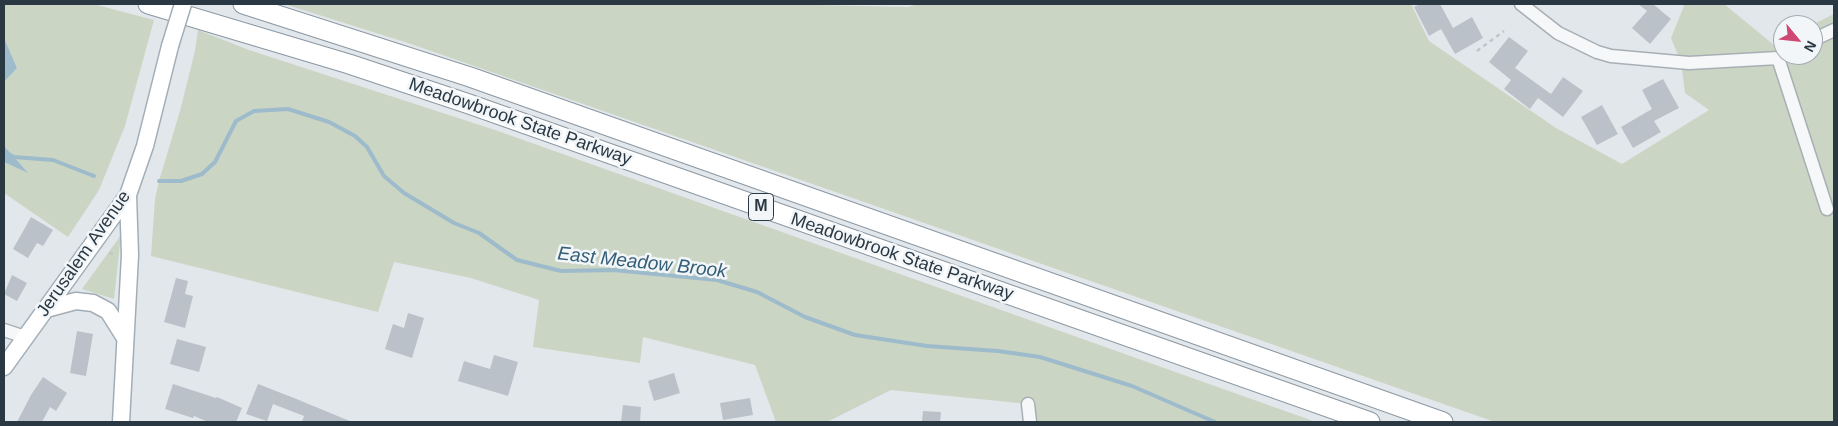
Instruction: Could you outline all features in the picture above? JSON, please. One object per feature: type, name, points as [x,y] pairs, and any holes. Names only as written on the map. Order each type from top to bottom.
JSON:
[{"type":"highway","name":"Meadowbrook State Parkway","points":[[148,4],[340,61],[469,104],[1370,422]]},
{"type":"highway","name":"Meadowbrook State Parkway","points":[[243,4],[470,77],[1443,422]]},
{"type":"main road","name":"Jerusalem Avenue","points":[[170,46],[177,4]]},
{"type":"main road","name":"Jerusalem Avenue","points":[[4,367],[128,195],[145,146],[170,46],[183,4]]},
{"type":"main road","points":[[122,422],[130,254],[128,195]]},
{"type":"main road","points":[[46,309],[76,301],[93,303],[108,311],[125,338]]},
{"type":"street","points":[[1520,4],[1558,33],[1597,52],[1611,56],[1689,62],[1764,60],[1773,58]]},
{"type":"street","points":[[1784,65],[1827,209]]},
{"type":"street","points":[[4,330],[25,338]]},
{"type":"street","points":[[1028,404],[1030,422]]},
{"type":"path","points":[[1477,51],[1504,31]]},
{"type":"green space","points":[[4,4],[93,4],[154,20],[125,126],[99,190],[68,237],[4,193],[4,162],[27,172],[4,146],[4,82],[17,68],[4,38]]},
{"type":"green space","points":[[284,4],[766,4],[908,7],[918,4],[1411,4],[1429,41],[1556,128],[1622,164],[1709,110],[1685,93],[1681,62],[1671,38],[1684,6],[1682,4],[1724,4],[1773,44],[1773,65],[1823,65],[1823,20],[1834,14],[1834,422],[1495,422],[411,44]]},
{"type":"green space","points":[[198,30],[249,50],[498,131],[1316,422],[1030,422],[1028,404],[891,390],[827,422],[776,422],[755,365],[643,337],[640,363],[533,347],[539,300],[471,278],[394,262],[378,312],[151,256],[155,199],[180,111],[195,51]]},
{"type":"green space","points":[[121,235],[114,299],[82,289]]},
{"type":"water","points":[[4,38],[17,68],[4,82]]},
{"type":"water","points":[[4,146],[14,157],[28,173],[4,162]]},
{"type":"building","points":[[1420,4],[1440,4],[1453,28],[1472,17],[1483,38],[1455,54],[1441,29],[1429,36],[1414,7]]},
{"type":"building","points":[[1638,4],[1653,4],[1671,19],[1650,44],[1632,28],[1647,11]]},
{"type":"building","points":[[1509,37],[1528,51],[1515,68],[1551,94],[1563,77],[1583,91],[1563,117],[1538,98],[1530,109],[1504,89],[1511,80],[1489,62]]},
{"type":"building","points":[[1663,79],[1679,108],[1654,121],[1661,132],[1633,148],[1621,127],[1652,109],[1642,90]]},
{"type":"building","points":[[1602,105],[1618,134],[1597,145],[1581,117]]},
{"type":"building","points":[[31,217],[53,230],[43,246],[37,243],[28,258],[13,249]]},
{"type":"building","points":[[12,275],[27,283],[17,301],[4,294]]},
{"type":"building","points":[[176,278],[188,281],[185,294],[193,296],[185,328],[164,322]]},
{"type":"building","points":[[408,313],[424,318],[412,358],[385,349],[393,324],[404,328]]},
{"type":"building","points":[[77,331],[93,334],[86,376],[70,373]]},
{"type":"building","points":[[177,339],[206,347],[199,372],[170,364]]},
{"type":"building","points":[[494,355],[518,362],[508,396],[458,381],[464,361],[490,369]]},
{"type":"building","points":[[674,373],[680,393],[654,401],[648,381]]},
{"type":"building","points":[[43,377],[67,393],[56,411],[50,407],[42,422],[17,422],[31,395]]},
{"type":"building","points":[[173,384],[217,397],[242,408],[236,422],[208,422],[194,416],[193,418],[165,409]]},
{"type":"building","points":[[258,384],[352,422],[302,422],[304,416],[273,404],[267,421],[246,414]]},
{"type":"building","points":[[750,398],[753,415],[723,420],[720,403]]},
{"type":"building","points":[[623,405],[641,407],[640,422],[621,422]]},
{"type":"building","points":[[923,411],[941,412],[940,422],[922,422]]},
{"type":"waterway","name":"East Meadow Brook","points":[[159,181],[181,181],[202,174],[215,162],[236,121],[254,111],[288,109],[329,122],[355,136],[367,147],[384,176],[404,193],[454,223],[479,233],[517,260],[561,271],[613,270],[717,280],[757,292],[805,317],[855,335],[927,346],[998,351],[1040,357],[1132,386],[1215,422]]},
{"type":"waterway","name":"East Meadow Brook","points":[[4,152],[14,157],[53,160],[94,176]]}]
